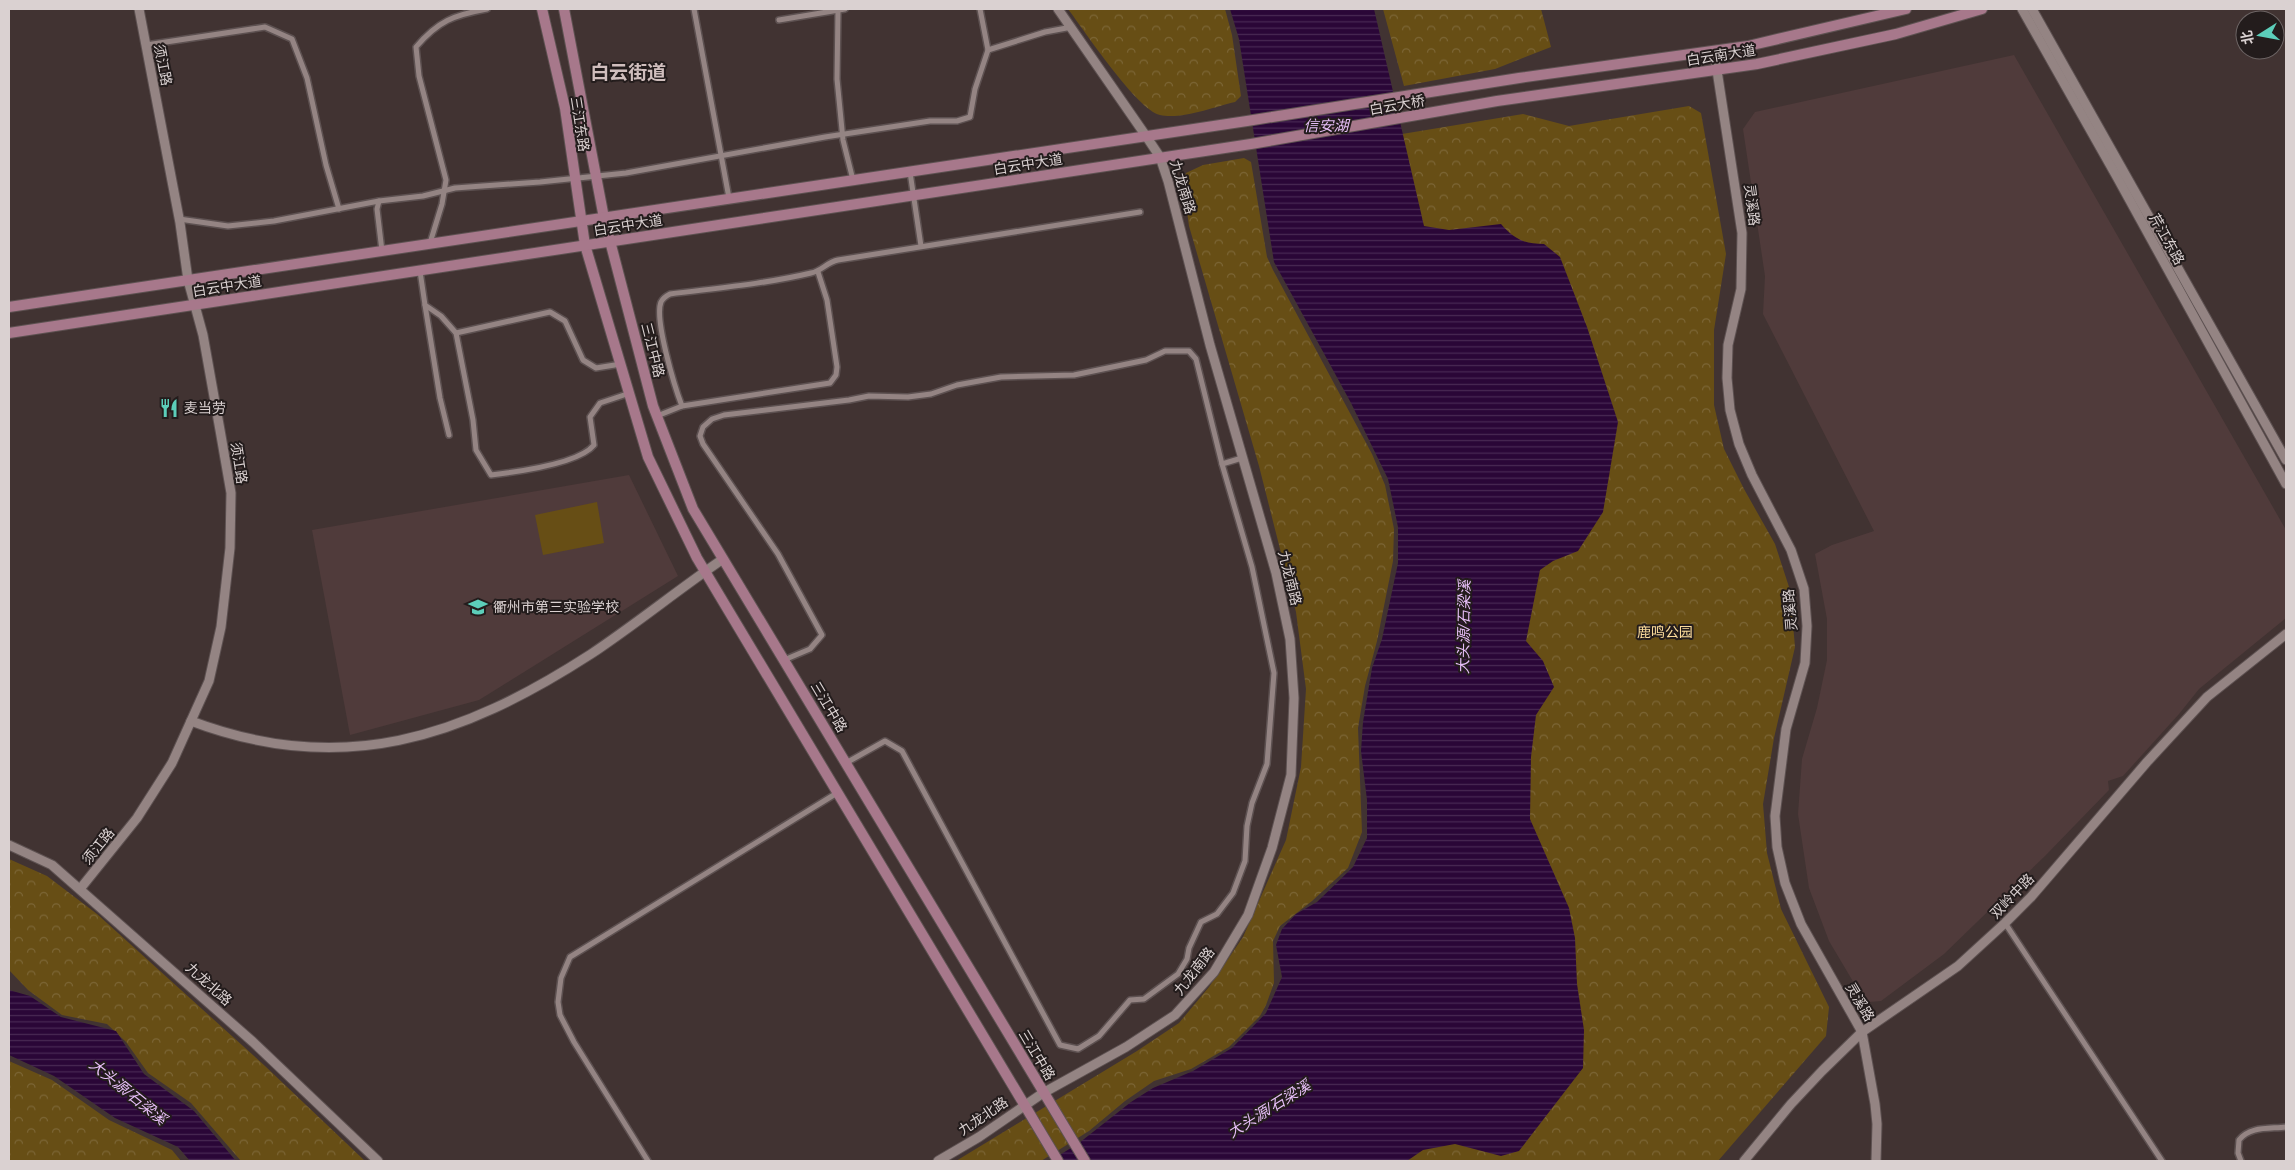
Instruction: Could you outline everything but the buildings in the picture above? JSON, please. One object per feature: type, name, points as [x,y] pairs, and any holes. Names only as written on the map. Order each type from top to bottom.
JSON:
[{"type":"main road","name":"三江东路","points":[[542,9],[564,108],[585,245]]},
{"type":"main road","name":"三江东路","points":[[564,9],[604,218],[611,241]]},
{"type":"main road","name":"白云南大道","points":[[1456,89],[1596,66],[1748,46],[1906,9]]},
{"type":"main road","name":"白云南大道","points":[[1459,108],[1757,64],[1896,34],[1982,9]]},
{"type":"main road","name":"白云大桥","points":[[1248,121],[1456,89]]},
{"type":"main road","name":"白云大桥","points":[[1250,144],[1459,108]]},
{"type":"main road","name":"白云中大道","points":[[9,307],[1248,121]]},
{"type":"main road","name":"白云中大道","points":[[9,333],[1250,144]]},
{"type":"main road","name":"三江中路","points":[[611,241],[657,416],[693,509],[1085,1161]]},
{"type":"main road","points":[[585,245],[648,457],[705,571],[1058,1161]]},
{"type":"street","name":"须江路","points":[[80,889],[137,818],[172,763],[209,681],[221,627],[230,548],[231,493],[203,335],[188,280],[179,219],[139,9]]},
{"type":"street","points":[[430,244],[446,180],[419,76],[416,48],[427,35],[446,20],[487,9]]},
{"type":"street","points":[[694,9],[729,199]]},
{"type":"street","points":[[779,20],[845,9]]},
{"type":"street","points":[[179,219],[228,226],[274,221],[444,191],[643,170],[842,134],[970,117],[975,89],[988,50],[980,9]]},
{"type":"street","name":"九龙南路","points":[[1043,1093],[1126,1047],[1175,1015],[1214,972],[1248,915],[1272,848],[1291,775],[1294,698],[1290,639],[1276,573],[1208,338],[1174,203],[1160,158],[1058,9]]},
{"type":"street","name":"芹江东路","points":[[2022,9],[2286,484]]},
{"type":"street","name":"芹江东路","points":[[2032,9],[2286,460]]},
{"type":"street","points":[[838,10],[837,79],[842,134],[853,180]]},
{"type":"street","points":[[146,45],[265,27],[292,39],[307,78],[326,165],[339,209]]},
{"type":"street","points":[[988,50],[1045,32],[1072,27]]},
{"type":"street","name":"灵溪路","points":[[1714,51],[1742,233],[1741,289],[1728,345],[1727,378],[1730,410],[1739,444],[1752,475],[1790,550],[1804,589],[1806,608],[1805,663],[1786,729],[1775,816],[1776,847],[1785,883],[1801,924],[1862,1032],[1876,1114],[1876,1161]]},
{"type":"street","points":[[910,172],[921,246]]},
{"type":"street","points":[[379,202],[377,209],[382,251]]},
{"type":"street","points":[[682,406],[673,381],[664,345],[660,304],[664,297],[670,294],[782,279],[818,272],[834,261],[1140,212]]},
{"type":"street","points":[[420,270],[440,398],[449,436]]},
{"type":"street","points":[[657,416],[682,406],[830,383],[836,375],[837,367],[827,300],[818,272]]},
{"type":"street","points":[[425,305],[441,316],[456,333],[473,420],[476,450],[491,475],[520,471],[577,458],[589,452],[594,445],[590,417],[600,403],[630,392]]},
{"type":"street","points":[[456,333],[550,312],[565,321],[583,360],[596,368],[621,364]]},
{"type":"street","points":[[784,660],[810,649],[822,635],[778,554],[703,444],[700,436],[703,427],[712,419],[733,414],[869,396],[908,397],[931,394],[957,385],[1001,377],[1074,375],[1146,360],[1165,352],[1180,350],[1189,350],[1196,359],[1222,464],[1252,567],[1274,673],[1267,764],[1252,803],[1247,826],[1246,861],[1233,893],[1217,914],[1201,922],[1189,948],[1187,959],[1178,974],[1144,999],[1130,1000],[1099,1036],[1078,1049],[1060,1044],[902,751],[885,741],[846,763]]},
{"type":"street","points":[[1222,464],[1242,458]]},
{"type":"street","points":[[191,721],[227,734],[272,744],[314,748],[352,748],[382,744],[428,732],[493,710],[583,658],[723,559]]},
{"type":"street","name":"双岭中路","points":[[1744,1161],[1791,1104],[1862,1032],[1958,966],[2032,897],[2147,762],[2207,697],[2286,634]]},
{"type":"street","points":[[648,1161],[574,1042],[560,1015],[558,1002],[561,978],[570,957],[838,793]]},
{"type":"street","name":"九龙北路","points":[[9,845],[52,865],[253,1042],[378,1161]]},
{"type":"street","points":[[2005,923],[2162,1161]]},
{"type":"street","name":"九龙北路","points":[[938,1161],[979,1137],[1043,1093]]},
{"type":"street","points":[[2241,1161],[2238,1140],[2244,1133],[2254,1130],[2286,1127]]},
{"type":"shaded area","points":[[2014,55],[2286,530],[2286,618],[2199,689],[2123,776],[2108,781],[2109,790],[2045,856],[1944,954],[1881,1001],[1869,1002],[1864,1000],[1829,941],[1809,888],[1798,814],[1802,759],[1817,708],[1827,660],[1827,619],[1815,554],[1832,545],[1874,531],[1763,314],[1765,276],[1743,129],[1755,112]]},
{"type":"shaded area","name":"衢州市第三实验学校","points":[[629,475],[678,576],[479,700],[350,735],[312,530]]},
{"type":"green space","points":[[1068,9],[1225,9],[1232,35],[1241,96],[1235,102],[1177,116],[1160,115],[1150,110],[1125,85]]},
{"type":"green space","points":[[1383,9],[1541,9],[1551,47],[1495,69],[1404,86]]},
{"type":"green space","name":"鹿鸣公园","points":[[1689,106],[1701,113],[1726,254],[1714,330],[1714,405],[1724,449],[1775,544],[1790,590],[1795,647],[1774,738],[1763,804],[1767,853],[1781,909],[1829,1007],[1826,1036],[1718,1161],[1384,1161],[1524,820],[1523,644],[1435,237],[1419,229],[1396,135],[1523,114],[1569,126]]},
{"type":"green space","points":[[1244,158],[1251,162],[1267,257],[1372,454],[1385,485],[1394,529],[1393,561],[1377,641],[1365,686],[1358,728],[1362,832],[1348,868],[1312,901],[1280,926],[1273,941],[1274,983],[1266,1005],[1260,1016],[1229,1047],[1191,1069],[1154,1081],[1125,1101],[1089,1131],[1041,1161],[956,1161],[1137,1051],[1179,1023],[1209,987],[1243,937],[1286,840],[1301,767],[1306,689],[1296,612],[1259,466],[1189,226],[1183,182],[1186,173],[1203,165]]},
{"type":"green space","points":[[597,502],[604,543],[543,555],[535,515]]},
{"type":"green space","points":[[9,859],[47,876],[97,914],[265,1066],[365,1161],[241,1161],[191,1103],[148,1073],[126,1042],[107,1024],[62,1015],[28,990],[9,970]]},
{"type":"green space","points":[[9,1061],[52,1080],[109,1120],[172,1150],[181,1161],[9,1161]]},
{"type":"water","points":[[1230,9],[1374,9],[1424,226],[1449,230],[1501,224],[1520,240],[1544,244],[1560,257],[1587,327],[1618,422],[1603,512],[1578,551],[1553,561],[1540,570],[1526,641],[1543,661],[1554,687],[1536,715],[1531,757],[1530,819],[1569,908],[1575,938],[1577,984],[1584,1030],[1583,1068],[1519,1151],[1501,1156],[1455,1144],[1423,1150],[1407,1161],[1050,1161],[1079,1143],[1131,1102],[1153,1088],[1193,1071],[1232,1048],[1266,1013],[1282,977],[1276,945],[1282,929],[1296,914],[1317,902],[1353,867],[1367,838],[1367,800],[1361,751],[1363,722],[1372,668],[1382,639],[1398,563],[1398,527],[1388,479],[1351,403],[1274,262],[1239,39]]},
{"type":"water","name":"大头源/石梁溪","points":[[9,990],[30,996],[61,1017],[116,1031],[144,1074],[194,1111],[236,1161],[190,1161],[178,1147],[115,1118],[54,1076],[9,1055]]},
{"type":"place","name":"麦当劳","points":[[169,408]]},
{"type":"place","name":"衢州市第三实验学校","points":[[478,607]]},
{"type":"district","name":"白云街道","points":[[628,72]]},
{"type":"water label","name":"信安湖","points":[[1326,126]]}]
